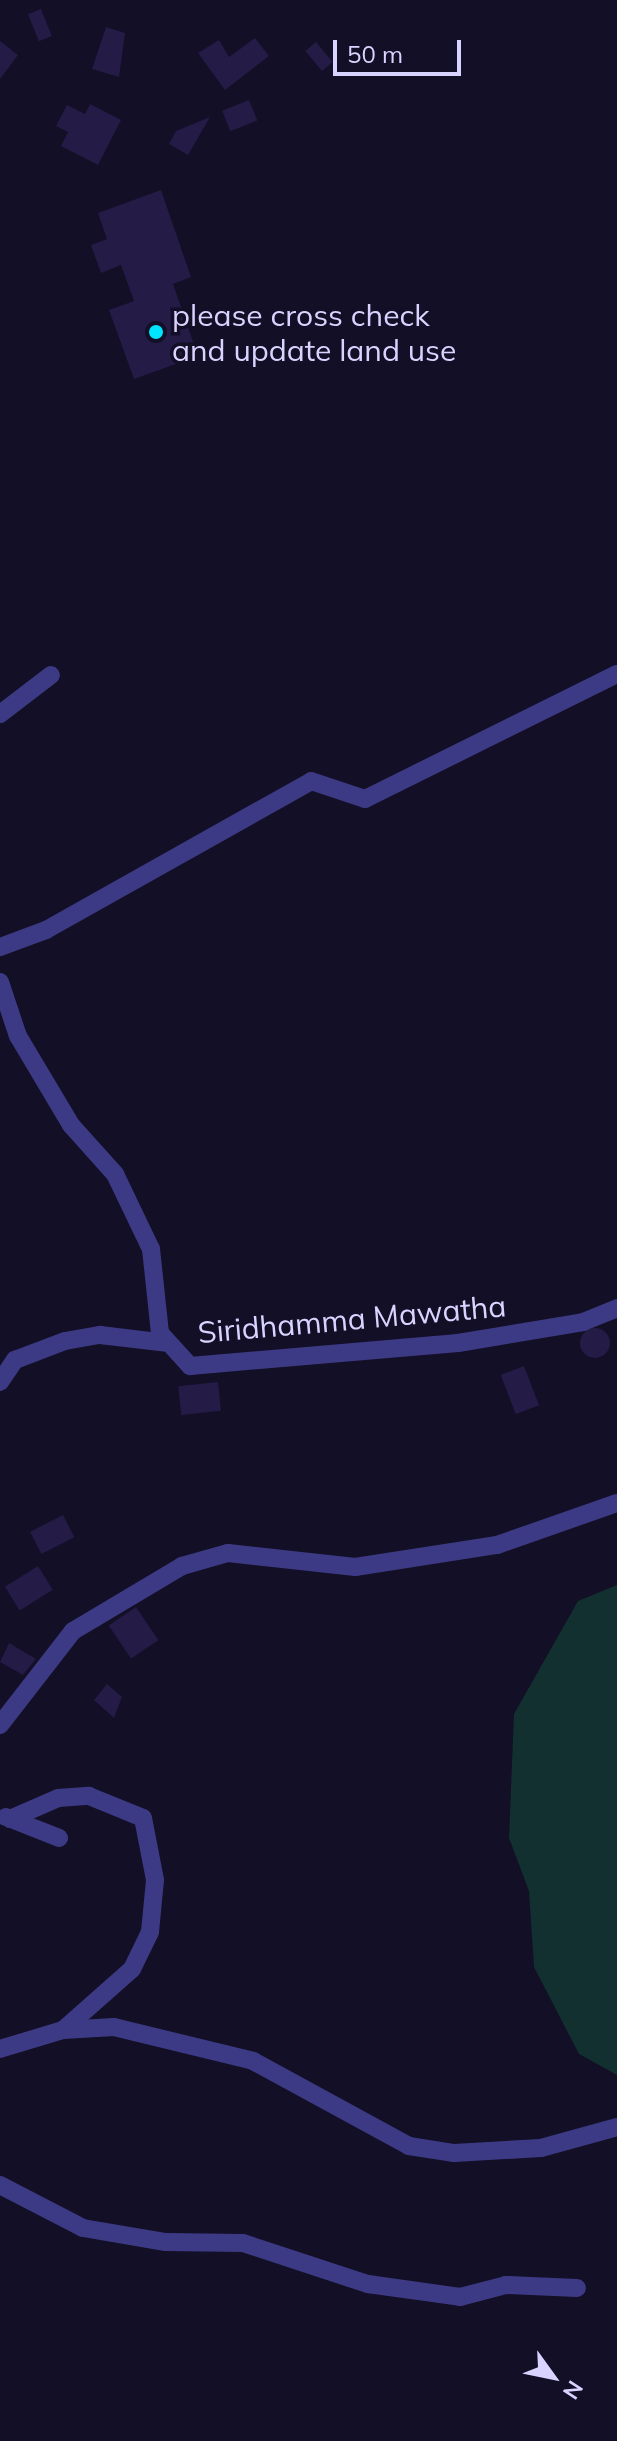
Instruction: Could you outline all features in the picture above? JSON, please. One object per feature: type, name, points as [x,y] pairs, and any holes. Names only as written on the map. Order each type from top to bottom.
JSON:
[{"type":"street","points":[[0,947],[46,930],[311,781],[365,799],[617,674]]},
{"type":"street","points":[[0,714],[51,675]]},
{"type":"street","name":"Siridhamma Mawatha","points":[[0,982],[18,1036],[71,1125],[115,1174],[151,1249],[167,1343],[190,1366],[458,1343],[583,1322],[617,1308]]},
{"type":"street","points":[[0,1382],[15,1360],[65,1341],[100,1335],[167,1343]]},
{"type":"street","points":[[0,1725],[73,1631],[182,1566],[228,1553],[355,1567],[497,1545],[617,1503]]},
{"type":"street","points":[[5,1816],[58,1798],[89,1796],[117,1802],[143,1818],[155,1880],[150,1932],[132,1969],[63,2030]]},
{"type":"street","points":[[5,1816],[59,1838]]},
{"type":"street","points":[[0,2049],[63,2030],[114,2027],[253,2061],[409,2146],[454,2153],[541,2148],[617,2127]]},
{"type":"street","points":[[0,2185],[83,2228],[166,2242],[243,2243],[368,2284],[460,2297],[506,2285],[577,2288]]},
{"type":"green space","points":[[617,1585],[617,2075],[579,2054],[534,1967],[529,1891],[509,1838],[514,1714],[578,1601]]},
{"type":"building","points":[[41,9],[52,36],[39,41],[28,14]]},
{"type":"building","points":[[106,27],[125,33],[119,77],[92,69]]},
{"type":"building","points":[[255,38],[269,56],[225,90],[198,53],[219,40],[229,57]]},
{"type":"building","points":[[0,41],[18,55],[0,79]]},
{"type":"building","points":[[316,42],[333,62],[322,71],[305,51]]},
{"type":"building","points":[[249,100],[257,120],[230,131],[222,111]]},
{"type":"building","points":[[90,104],[121,120],[98,165],[61,146],[68,132],[56,126],[67,105],[85,114]]},
{"type":"building","points":[[210,117],[188,155],[169,144],[176,131]]},
{"type":"building","points":[[161,190],[191,277],[173,284],[198,356],[134,379],[109,310],[134,301],[121,265],[101,273],[91,245],[107,239],[98,213]]},
{"type":"building","points":[[595,1328],[601,1329],[609,1337],[609,1349],[601,1357],[595,1358],[589,1357],[581,1349],[580,1343],[581,1337],[589,1329]]},
{"type":"building","points":[[524,1366],[539,1405],[516,1414],[501,1375]]},
{"type":"building","points":[[218,1382],[221,1411],[181,1415],[178,1386]]},
{"type":"building","points":[[63,1515],[74,1537],[41,1554],[30,1532]]},
{"type":"building","points":[[38,1566],[53,1590],[20,1610],[5,1587]]},
{"type":"building","points":[[136,1607],[158,1640],[131,1659],[109,1625]]},
{"type":"building","points":[[9,1643],[36,1659],[23,1675],[0,1662]]},
{"type":"building","points":[[107,1684],[122,1697],[114,1718],[94,1700]]},
{"type":"place","name":"please cross check and update land use","points":[[156,332]]}]
